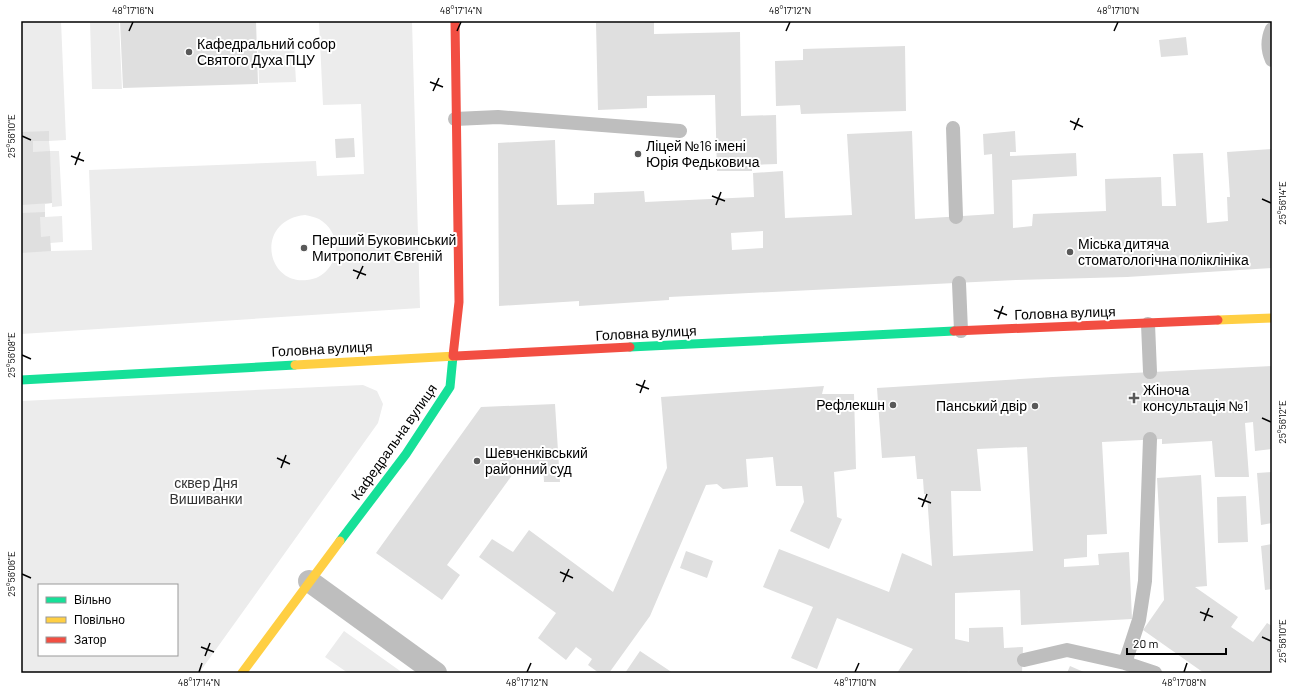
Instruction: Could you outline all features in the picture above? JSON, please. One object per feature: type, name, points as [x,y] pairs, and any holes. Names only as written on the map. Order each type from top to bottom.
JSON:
[{"type":"main road","name":"Кафедральна вулиця","points":[[242,673],[309,581],[406,454],[450,387],[459,302],[454,21]]},
{"type":"main road","name":"Головна вулиця","points":[[21,380],[453,356],[961,331],[1272,318]]},
{"type":"street","points":[[309,581],[436,673]]},
{"type":"lane","points":[[1272,29],[1268,40],[1268,51],[1272,60]]},
{"type":"lane","points":[[455,119],[498,116],[680,131]]},
{"type":"lane","points":[[953,128],[956,216]]},
{"type":"lane","points":[[959,283],[961,331]]},
{"type":"lane","points":[[1148,324],[1150,372]]},
{"type":"lane","points":[[1125,663],[1139,620],[1145,581],[1150,439]]},
{"type":"lane","points":[[1024,660],[1067,650],[1125,663],[1154,673]]},
{"type":"green space","points":[[21,21],[61,21],[66,140],[49,141],[50,151],[59,151],[62,206],[52,207],[52,203],[45,204],[45,217],[62,216],[63,242],[50,243],[51,251],[92,250],[89,170],[316,161],[317,176],[364,174],[361,104],[323,105],[319,21],[412,21],[420,308],[21,334]],"holes":[[[305,215],[319,219],[330,229],[336,242],[335,256],[328,269],[319,277],[307,280],[293,279],[282,273],[275,263],[272,251],[273,239],[278,228],[289,219]]]},
{"type":"green space","points":[[90,21],[119,21],[122,89],[92,89]]},
{"type":"green space","points":[[294,47],[296,82],[259,83],[258,48]]},
{"type":"green space","name":"сквер Дня Вишиванки","points":[[363,385],[377,391],[383,404],[378,423],[199,673],[21,673],[21,401]]},
{"type":"green space","points":[[344,631],[403,673],[348,673],[325,657]]},
{"type":"building","name":"Кафедральний собор Святого Духа ПЦУ","points":[[120,21],[256,21],[258,84],[123,88]]},
{"type":"building","points":[[654,22],[654,34],[740,32],[741,116],[776,115],[777,164],[752,165],[752,171],[717,171],[715,95],[647,96],[647,108],[598,110],[596,23]]},
{"type":"building","points":[[1186,37],[1188,55],[1161,57],[1159,40]]},
{"type":"building","points":[[905,46],[906,111],[801,114],[800,105],[776,106],[775,61],[803,60],[803,49]]},
{"type":"building","points":[[49,131],[49,141],[33,141],[33,152],[50,151],[52,203],[21,205],[21,132]]},
{"type":"building","points":[[912,131],[915,219],[994,214],[992,154],[984,155],[983,134],[1015,131],[1016,152],[1010,152],[1010,156],[1076,153],[1077,176],[1012,180],[1013,228],[1032,226],[1033,214],[1106,211],[1105,179],[1161,177],[1162,206],[1176,206],[1173,154],[1203,153],[1207,223],[1228,221],[1227,197],[1230,197],[1227,152],[1272,149],[1272,268],[1127,277],[1016,280],[669,297],[669,300],[579,306],[579,301],[499,306],[498,143],[555,140],[557,205],[594,204],[594,193],[644,191],[645,202],[754,197],[753,173],[783,171],[785,218],[852,215],[847,134]],"holes":[[[763,231],[763,248],[732,250],[731,233]]]},
{"type":"building","points":[[354,138],[355,157],[336,158],[335,139]]},
{"type":"building","points":[[45,212],[45,217],[40,217],[41,237],[50,236],[51,251],[21,253],[21,213]]},
{"type":"building","points":[[1272,366],[1272,449],[1255,451],[1253,422],[1245,423],[1249,477],[1215,477],[1212,441],[1162,444],[1162,439],[1102,442],[1107,534],[1087,535],[1087,557],[1064,559],[1064,567],[1099,565],[1098,554],[1129,552],[1132,619],[1021,625],[1020,590],[955,593],[955,639],[969,642],[969,628],[1003,627],[1004,648],[1023,647],[1022,673],[973,673],[968,671],[967,673],[897,673],[913,649],[837,618],[817,669],[791,658],[813,607],[763,587],[779,549],[889,592],[902,553],[932,566],[927,494],[924,494],[923,479],[917,479],[915,456],[882,458],[877,388]],"holes":[[[1027,447],[1033,551],[953,556],[951,491],[981,491],[977,449]]]},
{"type":"building","points":[[824,386],[822,394],[854,394],[856,469],[834,472],[837,517],[842,519],[829,549],[790,531],[804,502],[802,486],[776,486],[773,457],[746,459],[748,487],[723,489],[717,484],[706,485],[650,616],[609,673],[599,673],[588,665],[592,659],[576,647],[566,660],[538,638],[556,613],[479,557],[492,539],[513,552],[529,530],[613,592],[667,468],[661,397]]},
{"type":"building","points":[[555,404],[560,482],[544,482],[543,465],[518,467],[447,565],[460,575],[442,600],[376,553],[481,407]]},
{"type":"building","points":[[1272,472],[1272,523],[1261,525],[1257,473]]},
{"type":"building","points":[[1201,475],[1207,586],[1195,587],[1238,617],[1231,627],[1253,642],[1267,623],[1272,626],[1272,673],[1204,673],[1143,630],[1164,600],[1157,478]]},
{"type":"building","points":[[1246,496],[1248,542],[1218,543],[1217,497]]},
{"type":"building","points":[[1272,544],[1272,589],[1265,590],[1261,546]]},
{"type":"building","points":[[686,551],[713,561],[707,578],[680,568]]},
{"type":"building","points":[[640,651],[673,673],[625,673]]},
{"type":"building","points":[[1070,666],[1086,673],[1067,673]]},
{"type":"traffic: fast","points":[[630,347],[954,331]]},
{"type":"traffic: fast","points":[[340,541],[406,454],[450,387],[453,356]]},
{"type":"traffic: fast","points":[[21,380],[295,365]]},
{"type":"traffic: slow","points":[[1218,320],[1272,318]]},
{"type":"traffic: slow","points":[[295,365],[456,356]]},
{"type":"traffic: slow","points":[[242,673],[340,541]]},
{"type":"traffic: jam","points":[[453,356],[459,302],[455,21]]},
{"type":"traffic: jam","points":[[954,331],[1218,320]]},
{"type":"traffic: jam","points":[[456,356],[630,347]]},
{"type":"place","name":"Кафедральний собор Святого Духа ПЦУ","points":[[189,52]]},
{"type":"place","name":"Ліцей №16 імені Юрія Федьковича","points":[[638,154]]},
{"type":"place","name":"Перший Буковинський Митрополит Євгеній","points":[[304,248]]},
{"type":"place","name":"Міська дитяча стоматологічна поліклініка","points":[[1070,252]]},
{"type":"place","name":"Жіноча консультація №1","points":[[1134,398]]},
{"type":"place","name":"Рефлекшн","points":[[893,405]]},
{"type":"place","name":"Панський двір","points":[[1035,406]]},
{"type":"place","name":"Шевченківський районний суд","points":[[477,461]]}]
